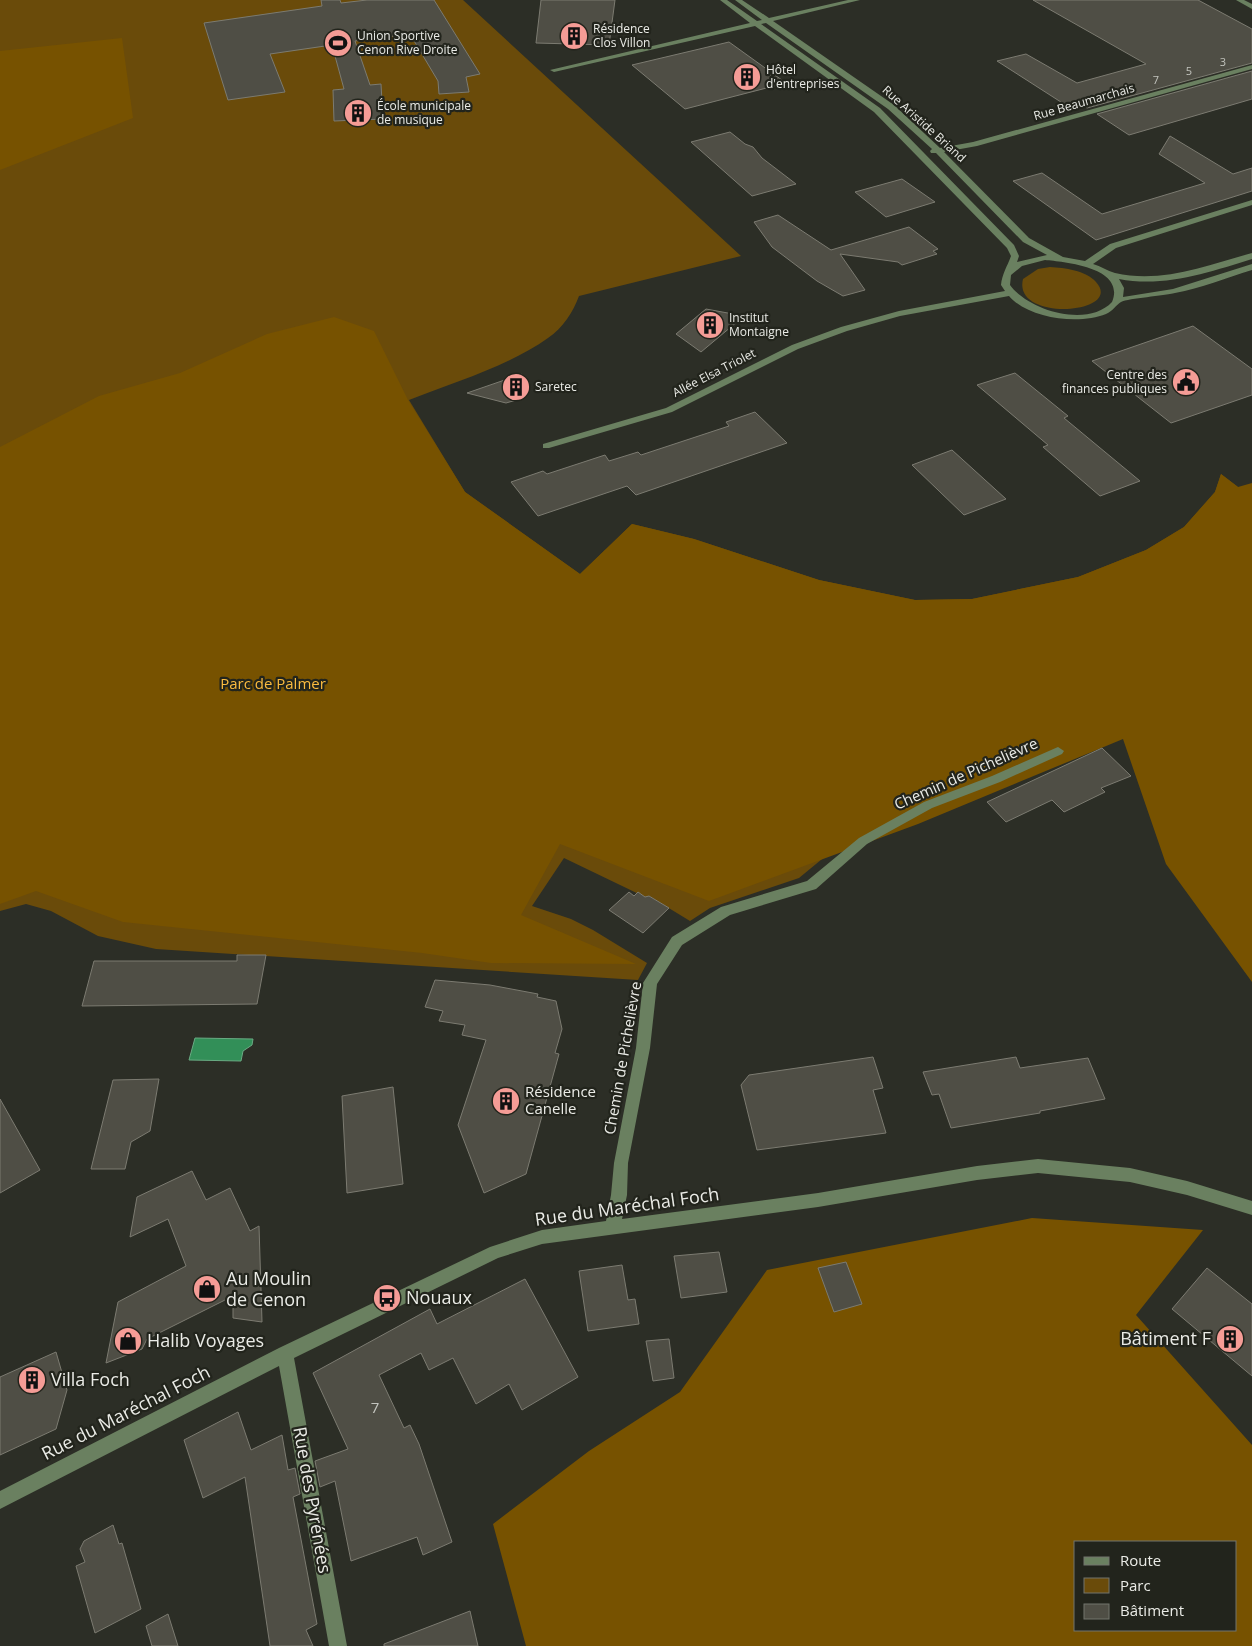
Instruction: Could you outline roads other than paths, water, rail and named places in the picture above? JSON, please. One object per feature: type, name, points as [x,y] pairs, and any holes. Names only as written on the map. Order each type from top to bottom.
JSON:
[{"type":"street","name":"Rue Aristide Briand","points":[[723,0],[877,110],[922,153],[1011,247],[1015,256],[1010,270],[1005,277],[1005,285],[1009,293]]},
{"type":"street","name":"Rue Aristide Briand","points":[[738,0],[891,106],[938,150],[1026,240],[1060,258]]},
{"type":"street","points":[[554,70],[856,0]]},
{"type":"street","points":[[1245,1],[1252,7]]},
{"type":"street","name":"Rue Beaumarchais","points":[[922,153],[974,144],[1252,66]]},
{"type":"street","points":[[1087,264],[1113,246],[1252,202]]},
{"type":"street","points":[[1010,270],[1031,260],[1060,258],[1087,264],[1108,274],[1124,278],[1158,280],[1251,258]]},
{"type":"street","points":[[1118,300],[1174,291],[1252,267]]},
{"type":"street","points":[[1009,293],[1018,302],[1031,310],[1066,318],[1099,314],[1111,308],[1118,300],[1120,292],[1116,283],[1108,274]]},
{"type":"street","name":"Allée Elsa Triolet","points":[[546,446],[669,410],[795,347],[844,329],[899,314],[1009,293]]},
{"type":"street","name":"Chemin de Pichelièvre","points":[[613,1227],[619,1195],[621,1163],[643,1048],[650,983],[677,940],[726,911],[811,885],[863,841],[928,805],[996,779],[1058,751]]},
{"type":"street","name":"Rue du Maréchal Foch","points":[[0,1500],[285,1354],[495,1252],[542,1237],[818,1200],[978,1173],[1038,1166],[1130,1175],[1187,1188],[1252,1208]]},
{"type":"street","name":"Rue des Pyrénées","points":[[285,1354],[338,1646]]},
{"type":"place","name":"Résidence Clos Villon","points":[[574,36]]},
{"type":"place","name":"Union Sportive Cenon Rive Droite","points":[[338,43]]},
{"type":"place","name":"Hôtel d'entreprises","points":[[747,77]]},
{"type":"place","name":"École municipale de musique","points":[[358,113]]},
{"type":"place","name":"Institut Montaigne","points":[[710,325]]},
{"type":"place","name":"Centre des finances publiques","points":[[1186,382]]},
{"type":"place","name":"Saretec","points":[[516,387]]},
{"type":"place","name":"Résidence Canelle","points":[[506,1101]]},
{"type":"place","name":"Au Moulin de Cenon","points":[[207,1289]]},
{"type":"place","name":"Nouaux","points":[[387,1298]]},
{"type":"place","name":"Bâtiment F","points":[[1230,1339]]},
{"type":"place","name":"Halib Voyages","points":[[128,1341]]},
{"type":"place","name":"Villa Foch","points":[[32,1380]]},
{"type":"park label","name":"Parc de Palmer","points":[[273,684]]}]
